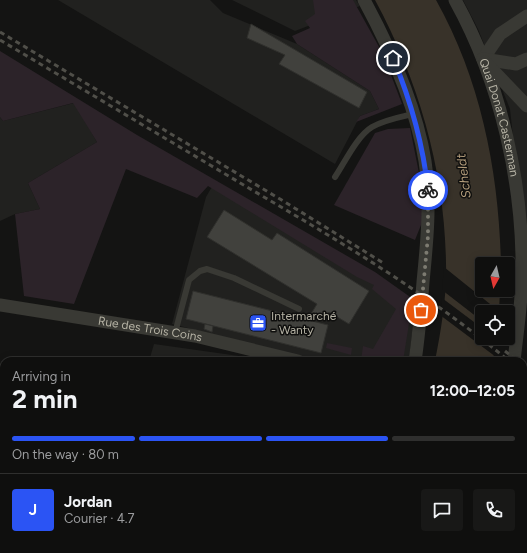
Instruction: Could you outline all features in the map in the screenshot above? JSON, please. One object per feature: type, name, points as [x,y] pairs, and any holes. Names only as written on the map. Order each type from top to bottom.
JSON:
[{"type":"street","points":[[364,0],[396,66],[413,114],[425,161],[428,198],[428,236],[415,357]]},
{"type":"street","name":"Quai Donat Casterman","points":[[455,0],[466,20],[482,59],[501,119],[518,199],[523,322],[515,357]]},
{"type":"street","points":[[482,59],[500,34],[527,16]]},
{"type":"street","points":[[482,59],[516,64],[527,59]]},
{"type":"street","points":[[482,59],[527,106]]},
{"type":"street","name":"Rue des Trois Coins","points":[[0,305],[195,336],[282,357]]},
{"type":"lane","points":[[335,177],[363,135],[372,128],[385,122],[413,114]]},
{"type":"lane","points":[[175,333],[189,280],[200,271],[207,269],[234,278],[299,309]]},
{"type":"shaded area","points":[[58,0],[210,0],[223,13],[297,44],[370,91],[379,109],[360,116],[335,164]]},
{"type":"shaded area","points":[[232,0],[356,0],[360,6],[295,31]]},
{"type":"shaded area","points":[[313,0],[353,0],[383,54],[402,104],[356,122],[360,116],[379,109],[370,91],[297,44],[292,36],[310,28],[305,21],[315,14]]},
{"type":"shaded area","points":[[463,0],[527,0],[527,266],[510,109],[478,29]]},
{"type":"shaded area","points":[[0,51],[137,135],[375,272],[413,299],[404,357],[362,357],[363,346],[373,349],[396,309],[372,289],[374,285],[357,277],[208,186],[197,198],[126,169],[74,304],[24,296],[15,214],[40,209],[28,183],[97,142],[73,103],[3,121],[0,117]]},
{"type":"shaded area","points":[[74,103],[97,142],[28,183],[40,209],[15,214],[0,221],[0,117],[3,121]]},
{"type":"shaded area","points":[[410,128],[421,183],[423,220],[415,240],[334,205],[375,133],[388,129]]},
{"type":"shaded area","points":[[213,185],[415,307],[409,357],[303,357],[172,324],[206,197]]},
{"type":"shaded area","points":[[327,343],[352,348],[351,355],[326,348]]},
{"type":"shaded area","points":[[154,344],[246,357],[150,357]]},
{"type":"water","name":"Scheldt","points":[[375,0],[436,0],[452,31],[465,62],[485,128],[491,162],[496,196],[501,257],[475,257],[475,297],[500,297],[499,305],[475,305],[475,345],[495,345],[494,357],[436,357],[446,288],[446,264],[441,195],[427,128],[405,62]]},
{"type":"pier","points":[[444,267],[475,292],[475,297],[481,297],[491,305],[475,305],[475,316],[442,290]]},
{"type":"pier","points":[[442,298],[475,323],[475,341],[440,315]]},
{"type":"pier","points":[[480,345],[497,345],[496,357]]},
{"type":"building","points":[[251,24],[367,92],[359,108],[279,64],[285,55],[247,38]]},
{"type":"building","points":[[224,210],[272,240],[277,233],[369,291],[349,324],[329,312],[323,321],[311,314],[317,304],[207,237]]},
{"type":"building","points":[[193,291],[328,325],[321,353],[186,319]]},
{"type":"building","points":[[205,324],[213,326],[212,332],[204,329]]},
{"type":"railway","points":[[0,32],[280,199],[385,264]]},
{"type":"railway","points":[[0,40],[319,229],[384,270],[448,314],[504,357]]},
{"type":"railway","points":[[505,351],[512,357]]},
{"type":"way so far","points":[[421,310],[428,236],[428,190]]},
{"type":"place","name":"Intermarché - Wanty","points":[[258,323]]},
{"type":"route","points":[[393,58],[420,137],[425,161],[428,190]]}]
